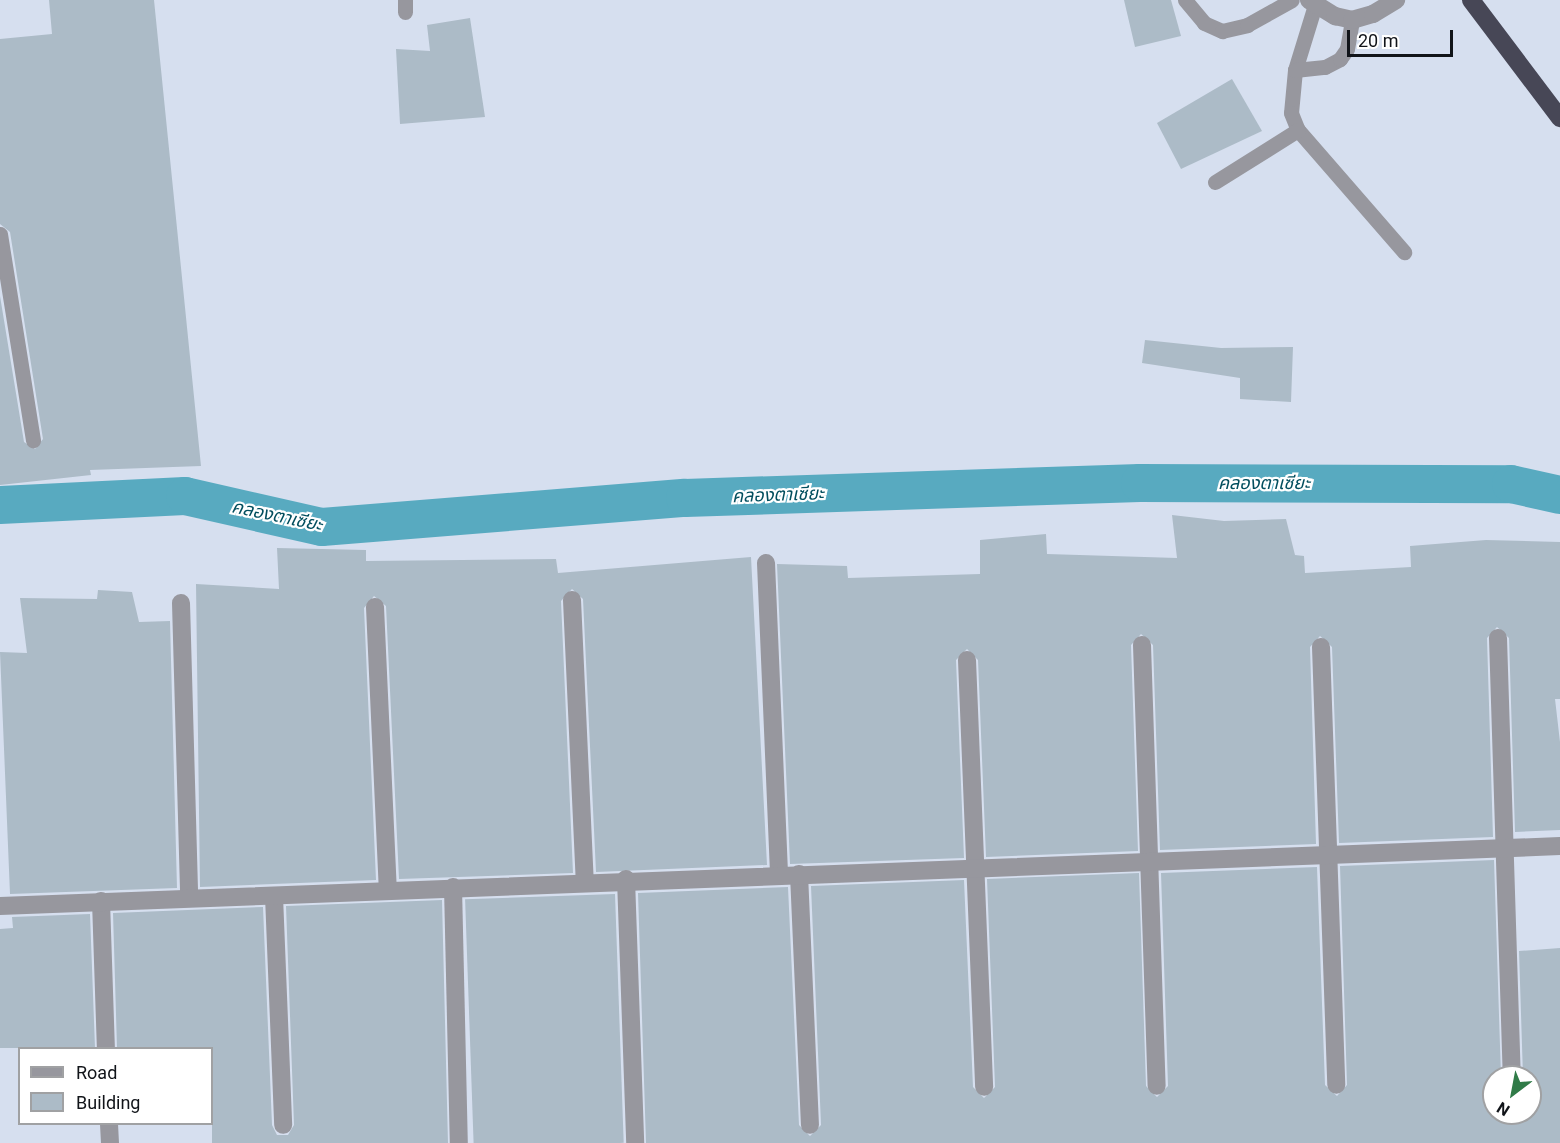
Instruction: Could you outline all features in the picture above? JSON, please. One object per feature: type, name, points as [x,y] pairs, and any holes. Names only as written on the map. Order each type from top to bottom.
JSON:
[{"type":"highway","points":[[1471,0],[1560,118]]},
{"type":"street","points":[[1312,2],[1352,20],[1373,14],[1396,0]]},
{"type":"street","points":[[766,563],[779,875]]},
{"type":"street","points":[[572,600],[585,881]]},
{"type":"street","points":[[181,603],[189,897]]},
{"type":"street","points":[[375,607],[388,891]]},
{"type":"street","points":[[1498,638],[1512,1065]]},
{"type":"street","points":[[1142,645],[1157,1086]]},
{"type":"street","points":[[1321,647],[1336,1085]]},
{"type":"street","points":[[967,660],[984,1087]]},
{"type":"street","points":[[0,906],[189,897],[274,896],[626,879],[976,869],[1328,853],[1560,846]]},
{"type":"street","points":[[799,874],[810,1125]]},
{"type":"street","points":[[626,879],[635,1143]]},
{"type":"street","points":[[453,887],[459,1143]]},
{"type":"street","points":[[274,896],[283,1125]]},
{"type":"street","points":[[101,901],[106,1047]]},
{"type":"street","points":[[109,1125],[110,1143]]},
{"type":"lane","points":[[1185,0],[1204,23],[1222,31],[1247,25],[1292,0]]},
{"type":"lane","points":[[1312,2],[1295,70],[1291,113],[1298,130],[1404,252]]},
{"type":"lane","points":[[1295,70],[1325,67],[1340,59],[1347,49],[1352,20]]},
{"type":"lane","points":[[1215,182],[1298,130]]},
{"type":"lane","points":[[0,234],[33,440]]},
{"type":"building","points":[[49,0],[154,0],[201,466],[90,470],[91,475],[0,485],[0,296],[24,442],[35,449],[43,439],[10,232],[0,224],[0,39],[52,34]]},
{"type":"building","points":[[1124,0],[1171,0],[1181,36],[1135,47]]},
{"type":"building","points":[[470,18],[485,117],[400,124],[396,49],[430,51],[427,25]]},
{"type":"building","points":[[1232,79],[1262,131],[1181,169],[1157,123]]},
{"type":"building","points":[[1145,340],[1221,348],[1293,347],[1291,402],[1240,399],[1240,378],[1142,363]]},
{"type":"building","points":[[1172,515],[1224,521],[1286,519],[1295,555],[1304,556],[1305,573],[1411,567],[1410,546],[1486,540],[1560,542],[1560,699],[1555,699],[1560,742],[1560,830],[1515,832],[1509,638],[1497,627],[1487,638],[1493,837],[1339,843],[1332,647],[1320,636],[1310,647],[1316,844],[1160,850],[1153,645],[1141,634],[1131,645],[1138,851],[986,857],[978,660],[967,649],[956,660],[964,858],[790,864],[777,564],[847,566],[848,578],[980,574],[980,540],[1046,534],[1047,554],[1177,558]]},
{"type":"building","points":[[277,548],[366,550],[366,561],[556,559],[558,573],[751,557],[767,865],[596,872],[583,599],[572,589],[561,601],[573,873],[399,879],[386,606],[374,596],[364,608],[376,880],[200,887],[196,584],[279,589]]},
{"type":"building","points":[[98,590],[132,592],[139,622],[170,621],[177,888],[10,894],[0,652],[27,653],[20,598],[97,599]]},
{"type":"building","points":[[1494,860],[1501,1065],[1482,1065],[1482,1125],[1542,1125],[1542,1065],[1523,1065],[1519,951],[1560,948],[1560,1143],[646,1143],[638,893],[788,887],[799,1125],[810,1136],[821,1125],[811,886],[964,880],[973,1087],[984,1098],[995,1087],[987,879],[1139,873],[1146,1086],[1157,1097],[1168,1086],[1161,873],[1317,867],[1325,1085],[1337,1096],[1347,1085],[1340,866]]},
{"type":"building","points":[[615,894],[624,1143],[474,1143],[465,899]]},
{"type":"building","points":[[442,900],[448,1143],[212,1143],[213,1047],[117,1047],[113,913],[263,907],[272,1125],[277,1135],[288,1135],[294,1125],[286,906]]},
{"type":"building","points":[[90,914],[95,1047],[0,1048],[0,929],[13,928],[12,917]]},
{"type":"waterway","name":"คลองตาเซียะ","points":[[0,505],[185,496],[322,527],[685,498],[1140,483],[1511,484],[1560,495]]}]
